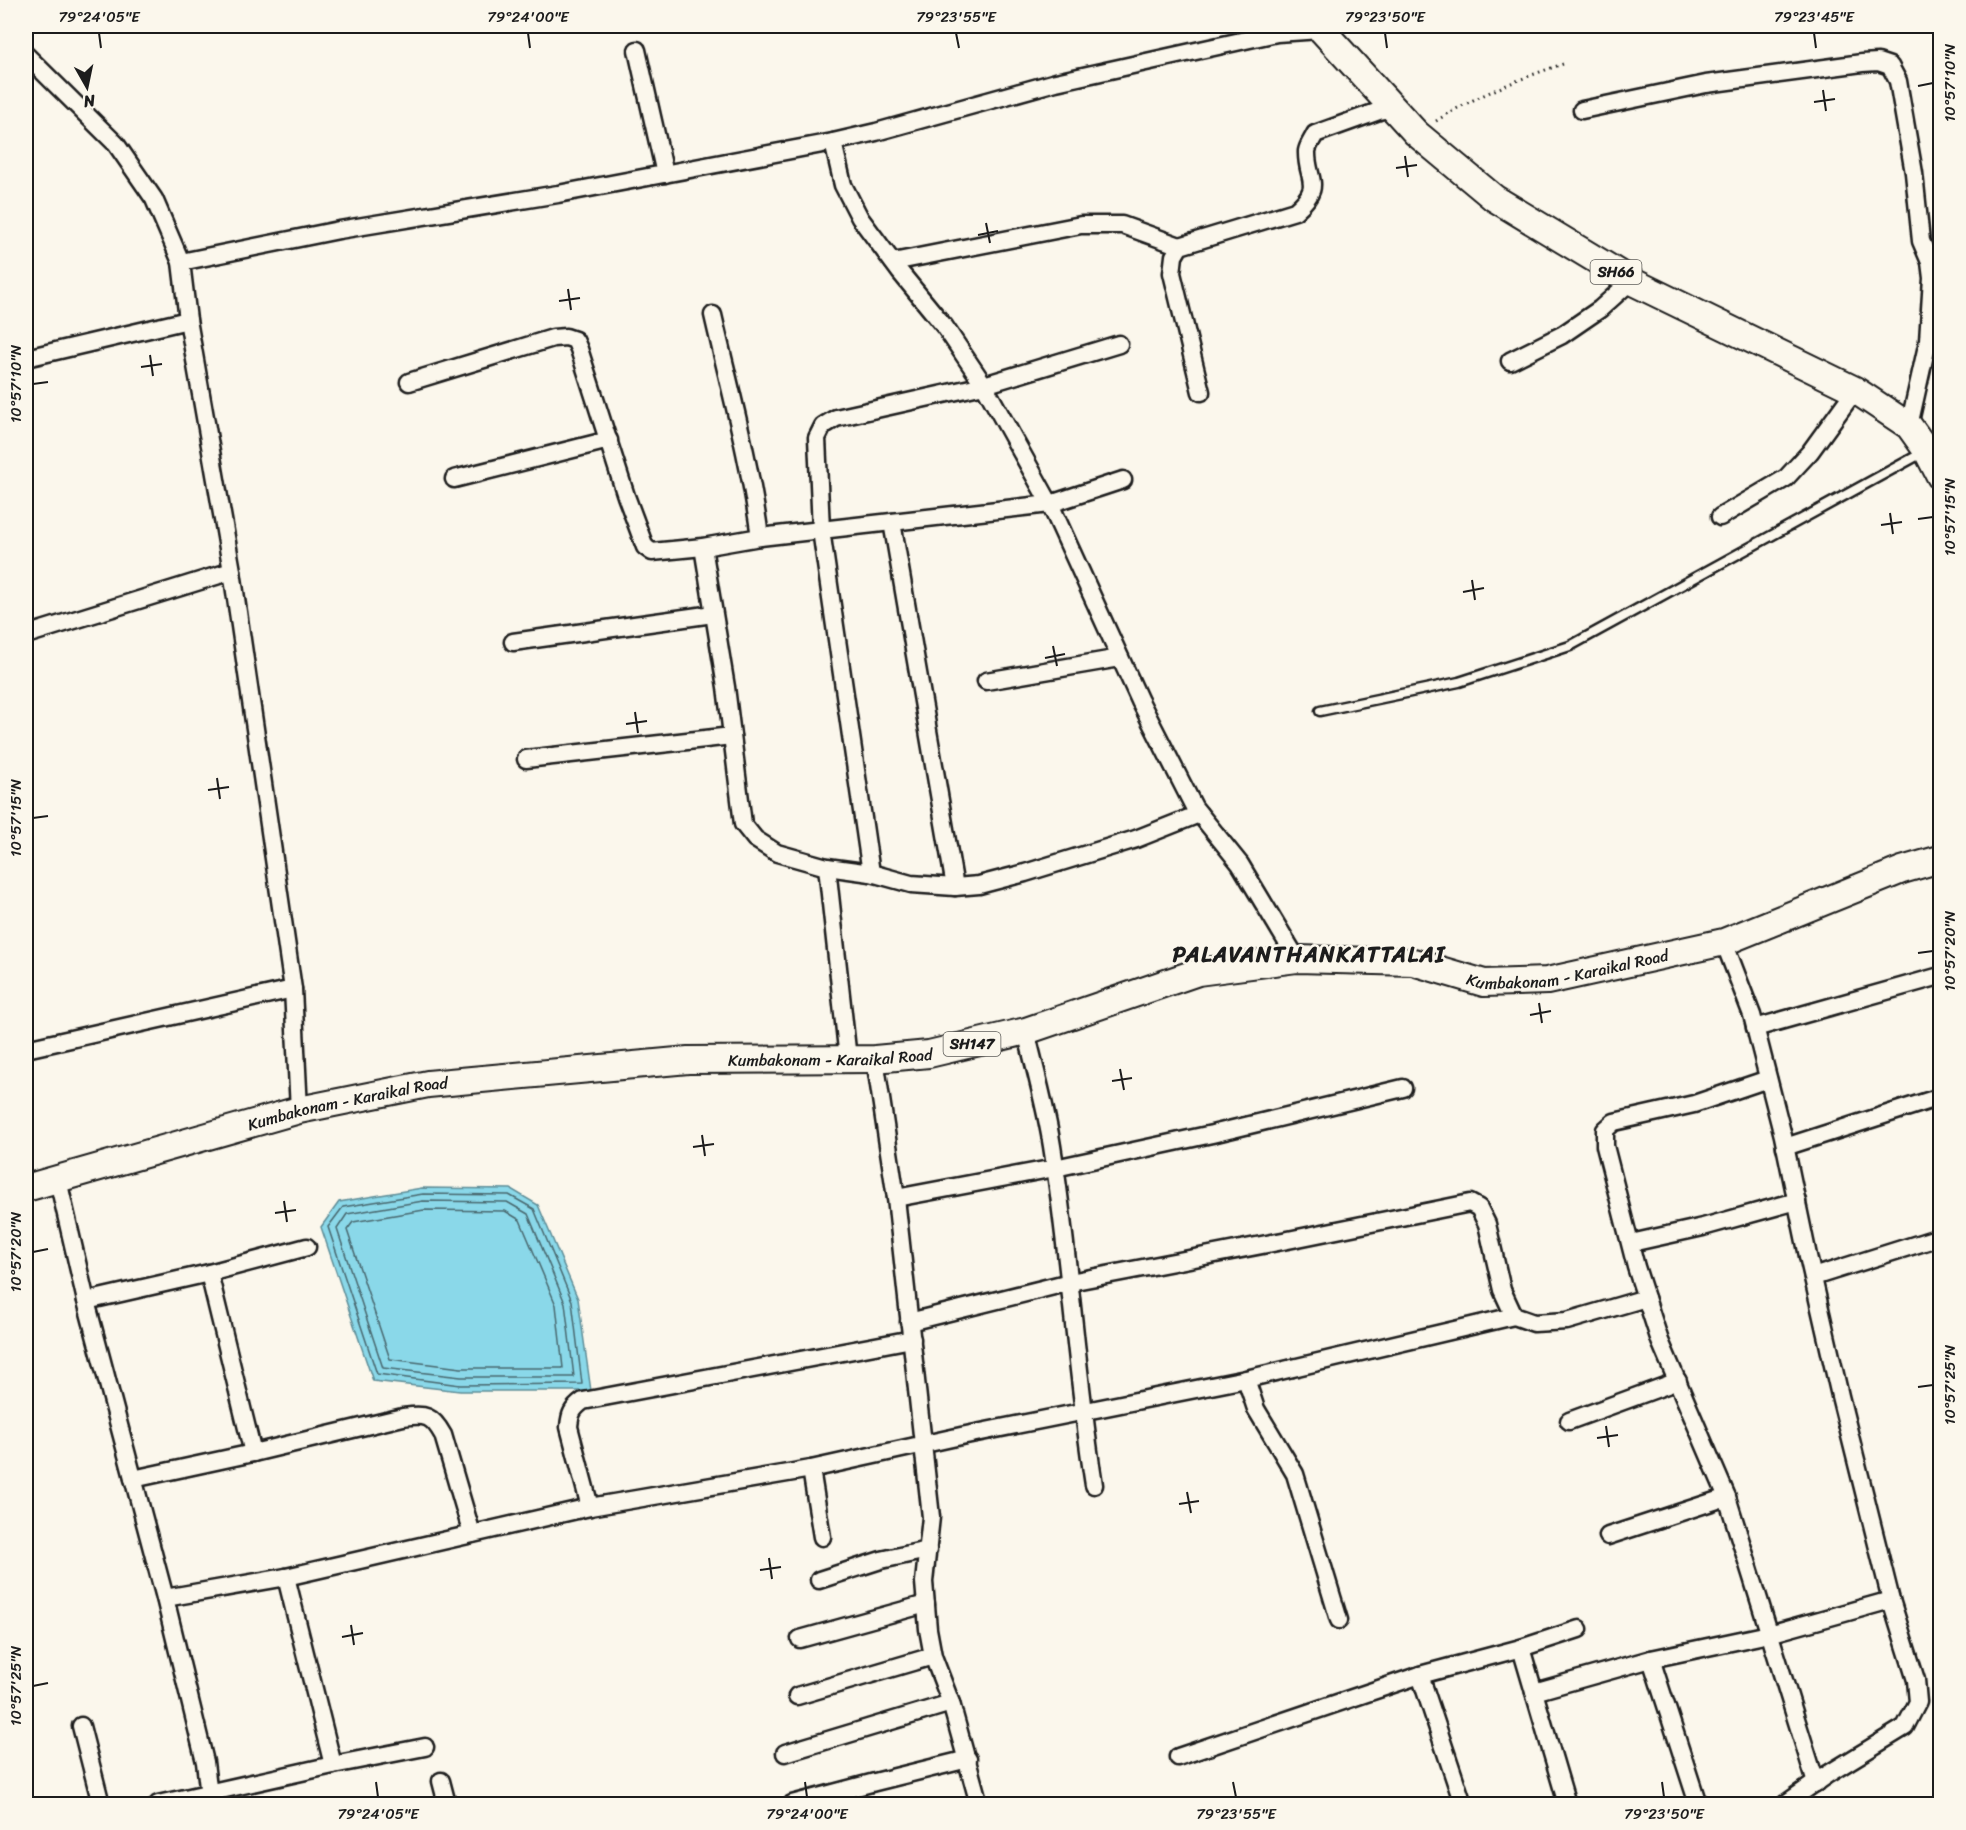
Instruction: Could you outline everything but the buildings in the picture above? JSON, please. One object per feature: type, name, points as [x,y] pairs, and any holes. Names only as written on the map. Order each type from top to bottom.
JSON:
[{"type":"main road","name":"SH66","points":[[1321,27],[1416,133],[1494,198],[1632,281],[1855,390],[1908,426],[1927,451],[1941,476]]},
{"type":"main road","name":"Kumbakonam - Karaikal Road","points":[[1902,870],[1911,859],[1941,845]]},
{"type":"main road","name":"Kumbakonam - Karaikal Road","points":[[26,1188],[299,1110],[428,1084],[688,1059],[875,1059],[929,1054],[1026,1031],[1198,972],[1297,959],[1413,962],[1484,983],[1547,981],[1724,942],[1902,870],[1941,859]]},
{"type":"street","points":[[181,262],[339,230],[558,194],[833,142],[1056,82],[1277,33],[1321,27]]},
{"type":"street","points":[[637,50],[665,174]]},
{"type":"street","points":[[26,55],[116,144],[154,199],[181,262],[188,320],[232,571],[293,989],[299,1110]]},
{"type":"street","points":[[1582,110],[1706,84],[1862,63],[1878,62],[1890,66],[1898,81],[1914,172],[1922,241],[1935,258],[1928,341],[1908,426]]},
{"type":"street","points":[[893,262],[1081,225],[1122,225],[1180,246],[1295,211],[1308,200],[1312,185],[1307,149],[1316,134],[1393,108]]},
{"type":"street","points":[[833,142],[843,185],[860,218],[945,327],[984,385],[1050,504],[1145,712],[1194,807],[1240,864],[1297,959]]},
{"type":"street","points":[[1180,246],[1174,256],[1172,273],[1201,392]]},
{"type":"street","points":[[1510,361],[1562,334],[1600,309],[1632,281]]},
{"type":"street","points":[[713,315],[738,422],[760,537]]},
{"type":"street","points":[[26,358],[188,320]]},
{"type":"street","points":[[409,382],[553,338],[566,337],[575,340],[626,496],[645,546],[652,552],[703,547],[760,537],[1050,504],[1123,480]]},
{"type":"street","points":[[871,873],[821,530],[816,438],[823,426],[836,418],[984,385],[1119,344]]},
{"type":"street","points":[[1720,517],[1786,478],[1810,452],[1855,390]]},
{"type":"street","points":[[454,479],[609,440]]},
{"type":"street","points":[[892,522],[956,887]]},
{"type":"street","points":[[703,547],[743,824],[755,839],[777,853],[827,867],[871,873],[911,884],[956,887],[979,885],[1136,839],[1199,814]]},
{"type":"street","points":[[26,635],[232,571]]},
{"type":"street","points":[[513,642],[713,614]]},
{"type":"street","points":[[986,681],[1120,658]]},
{"type":"street","points":[[526,759],[732,736]]},
{"type":"street","points":[[827,867],[848,1059]]},
{"type":"street","points":[[1724,942],[1752,1015],[1785,1147],[1840,1396],[1891,1600],[1916,1680],[1918,1702],[1905,1727],[1785,1804]]},
{"type":"street","points":[[1755,1028],[1941,976]]},
{"type":"street","points":[[26,1049],[293,989]]},
{"type":"street","points":[[1026,1031],[1052,1145],[1070,1282],[1082,1412],[1094,1485]]},
{"type":"street","points":[[875,1059],[896,1198],[931,1517],[924,1582],[928,1629],[933,1656],[951,1703],[979,1804]]},
{"type":"street","points":[[1768,1079],[1694,1104],[1614,1122],[1605,1130],[1605,1146],[1646,1298],[1660,1341],[1726,1497],[1816,1783]]},
{"type":"street","points":[[896,1198],[1055,1168],[1212,1134],[1403,1088]]},
{"type":"street","points":[[1785,1147],[1941,1097]]},
{"type":"street","points":[[58,1180],[86,1301],[165,1598],[205,1762],[209,1799]]},
{"type":"street","points":[[1631,1244],[1797,1201]]},
{"type":"street","points":[[909,1322],[1070,1282],[1470,1203],[1479,1208],[1487,1224],[1502,1290],[1514,1316]]},
{"type":"street","points":[[1813,1277],[1940,1238]]},
{"type":"street","points":[[86,1301],[308,1247]]},
{"type":"street","points":[[208,1273],[253,1453]]},
{"type":"street","points":[[165,1598],[286,1577],[590,1507],[811,1469],[961,1436],[1245,1380],[1514,1316],[1534,1323],[1568,1321],[1646,1298]]},
{"type":"street","points":[[590,1507],[569,1427],[570,1415],[574,1407],[583,1401],[912,1339]]},
{"type":"street","points":[[1245,1380],[1256,1409],[1295,1474],[1339,1620]]},
{"type":"street","points":[[1569,1421],[1678,1381]]},
{"type":"street","points":[[133,1479],[403,1417],[421,1415],[435,1421],[444,1435],[472,1534]]},
{"type":"street","points":[[811,1469],[822,1537]]},
{"type":"street","points":[[1608,1536],[1726,1497]]},
{"type":"street","points":[[819,1580],[881,1560],[928,1550]]},
{"type":"street","points":[[286,1577],[333,1765]]},
{"type":"street","points":[[1534,1692],[1651,1659],[1769,1634],[1891,1600]]},
{"type":"street","points":[[800,1639],[926,1604]]},
{"type":"street","points":[[1178,1756],[1420,1675],[1521,1648],[1579,1629]]},
{"type":"street","points":[[1521,1648],[1568,1804]]},
{"type":"street","points":[[797,1696],[933,1656]]},
{"type":"street","points":[[1651,1659],[1698,1804]]},
{"type":"street","points":[[1420,1675],[1463,1804]]},
{"type":"street","points":[[785,1753],[951,1703]]},
{"type":"street","points":[[81,1726],[101,1804]]},
{"type":"street","points":[[158,1804],[209,1799],[333,1765],[425,1747]]},
{"type":"street","points":[[792,1804],[968,1759]]},
{"type":"street","points":[[441,1781],[447,1804]]},
{"type":"lane","points":[[1320,711],[1459,682],[1570,646],[1927,451]]},
{"type":"path","points":[[1416,133],[1449,112],[1519,79],[1563,64]]},
{"type":"water","points":[[422,1188],[511,1189],[538,1205],[578,1299],[591,1391],[460,1391],[373,1381],[321,1227],[339,1202]]},
{"type":"district","name":"PALAVANTHANKATTALAI","points":[[1309,954]]}]
